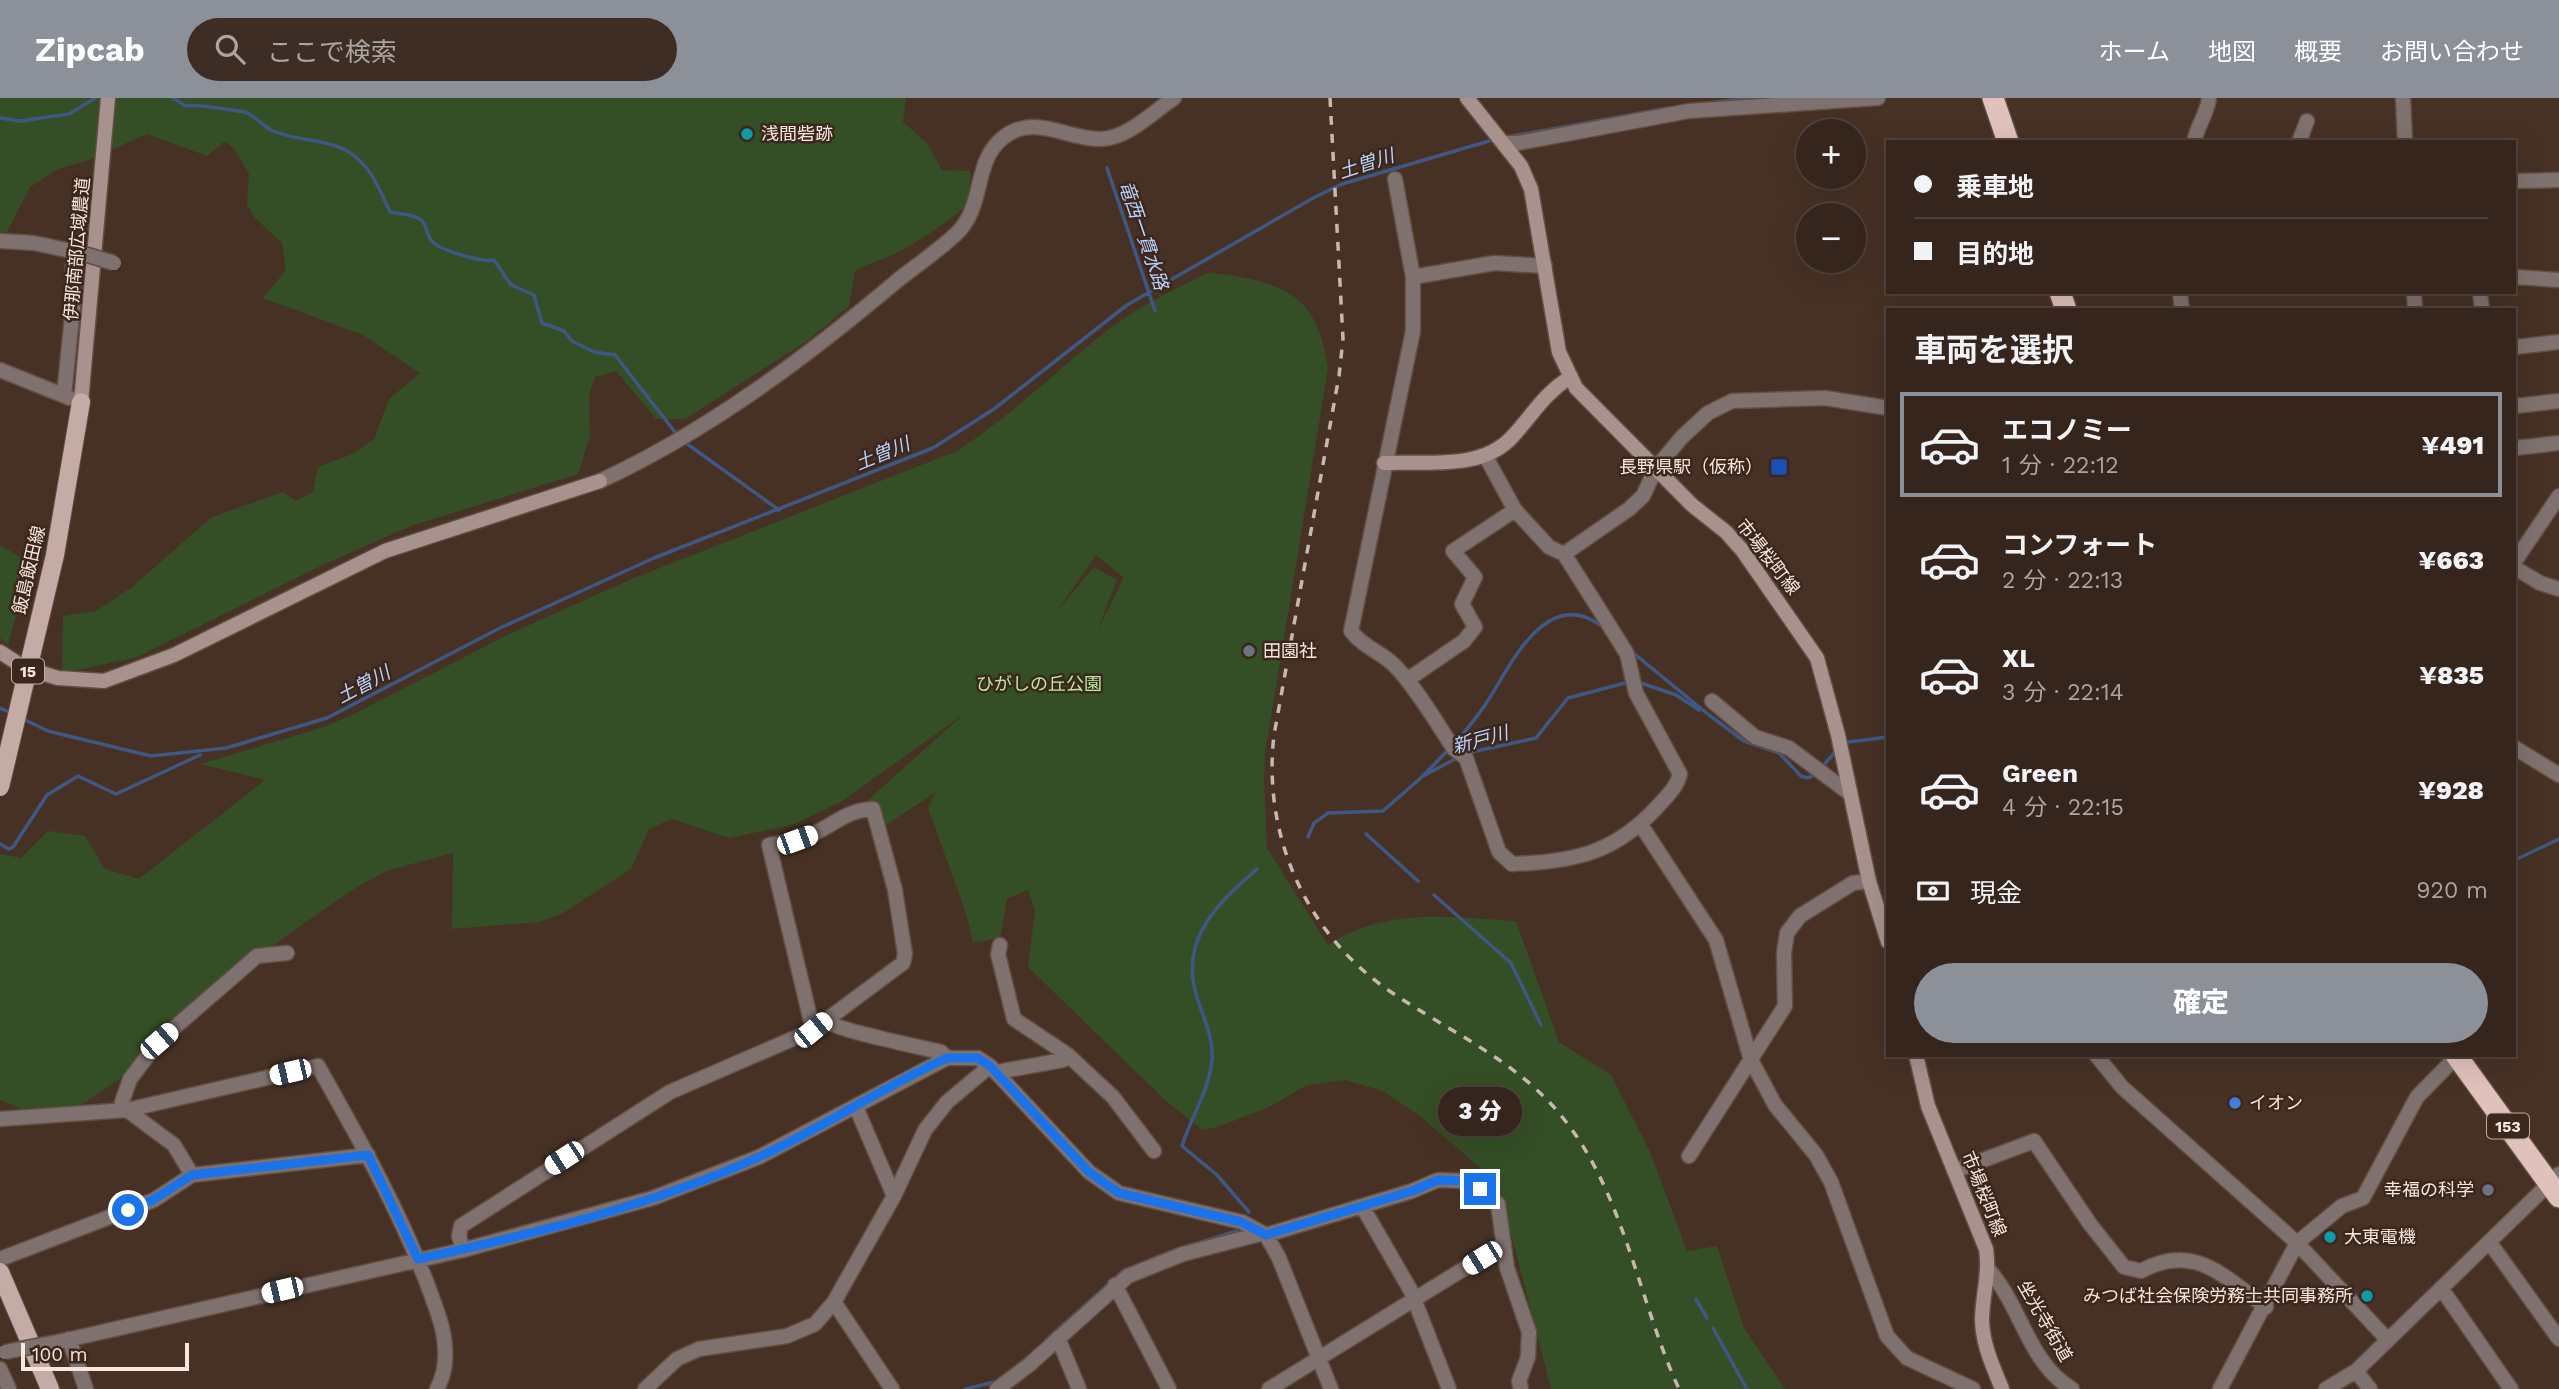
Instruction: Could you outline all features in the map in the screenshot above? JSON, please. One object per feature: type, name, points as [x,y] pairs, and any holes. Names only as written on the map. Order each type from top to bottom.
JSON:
[{"type":"highway","points":[[1993,98],[2007,140]]},
{"type":"highway","name":"153","points":[[2459,1057],[2556,1185]]},
{"type":"main road","name":"伊那南部広域農道","points":[[81,402],[108,98]]},
{"type":"main road","name":"市場桜町線","points":[[1467,98],[1521,166],[1531,189],[1559,352],[1570,377],[1592,405],[1742,550],[1807,639],[1820,670],[1838,735],[1869,881],[1886,936]]},
{"type":"main road","points":[[1384,463],[1470,461],[1486,457],[1512,438],[1540,400],[1570,377]]},
{"type":"main road","name":"飯島飯田線","points":[[0,787],[55,555],[81,402]]},
{"type":"main road","points":[[0,652],[25,668],[58,678],[104,681],[174,655],[384,551],[600,481]]},
{"type":"main road","name":"市場桜町線","points":[[1916,1057],[1928,1106],[1986,1249],[1988,1269],[1983,1307],[1984,1341],[2002,1389]]},
{"type":"main road","points":[[0,1272],[50,1389]]},
{"type":"street","points":[[600,481],[642,461],[725,411],[836,333],[958,233],[975,209],[985,160],[1004,136],[1032,126],[1104,139],[1131,128],[1174,98]]},
{"type":"street","points":[[1504,143],[1518,143],[1689,111],[1878,98]]},
{"type":"street","points":[[2194,140],[2197,122],[2208,106],[2209,98]]},
{"type":"street","points":[[2403,98],[2405,140]]},
{"type":"street","points":[[2300,140],[2307,121]]},
{"type":"street","points":[[1395,179],[1413,276],[1413,331],[1351,631],[1357,640],[1381,652],[1407,680],[1454,749],[1462,755],[1499,852],[1512,864],[1558,860],[1611,847],[1641,825],[1674,789],[1680,775],[1636,694],[1627,654],[1564,554],[1549,547],[1515,510],[1486,457]]},
{"type":"street","points":[[2516,181],[2559,180]]},
{"type":"street","points":[[0,241],[77,252],[114,263]]},
{"type":"street","points":[[64,395],[77,252]]},
{"type":"street","points":[[1413,276],[1494,263],[1545,266]]},
{"type":"street","points":[[2516,277],[2559,280]]},
{"type":"street","points":[[2516,347],[2559,342]]},
{"type":"street","points":[[0,370],[81,402]]},
{"type":"street","points":[[1564,554],[1629,509],[1643,496],[1656,468],[1708,413],[1732,401],[1825,398],[1886,408]]},
{"type":"street","points":[[2516,406],[2559,401]]},
{"type":"street","points":[[2516,448],[2559,443]]},
{"type":"street","points":[[2516,560],[2559,496]]},
{"type":"street","points":[[1407,680],[1464,641],[1475,627],[1462,604],[1475,577],[1454,551],[1515,510]]},
{"type":"street","points":[[2516,569],[2540,583],[2559,589]]},
{"type":"street","points":[[1712,701],[1755,737],[1789,748],[1849,793]]},
{"type":"street","points":[[2516,749],[2559,775]]},
{"type":"street","points":[[463,1250],[458,1236],[461,1226],[605,1131],[670,1092],[813,1030],[903,963],[905,954],[895,890],[873,809],[858,809],[834,819],[815,834],[769,845],[813,1030]]},
{"type":"street","points":[[1641,825],[1716,940],[1751,1060],[1775,1105],[1816,1155],[1830,1182],[1843,1224],[1894,1347],[1907,1358],[1973,1389]]},
{"type":"street","points":[[1689,1156],[1785,1006],[1784,953],[1787,933],[1800,916],[1853,883],[1869,881]]},
{"type":"street","points":[[1000,945],[998,954],[1014,1019],[1068,1055],[1113,1097],[1154,1151]]},
{"type":"street","points":[[192,1175],[174,1145],[127,1110],[122,1102],[130,1079],[159,1041],[257,956],[287,953]]},
{"type":"street","points":[[825,1020],[837,1029],[884,1037],[940,1052],[947,1058]]},
{"type":"street","points":[[645,1389],[677,1359],[699,1349],[761,1341],[804,1331],[815,1324],[834,1302],[894,1196],[925,1130],[947,1102],[994,1069],[1063,1060],[1068,1055]]},
{"type":"street","points":[[2098,1057],[2122,1087],[2297,1243],[2387,1339]]},
{"type":"street","points":[[2220,1389],[2266,1307],[2297,1243],[2342,1206],[2362,1198],[2417,1097],[2455,1057]]},
{"type":"street","points":[[3,1353],[463,1250],[557,1226],[679,1188],[759,1157],[947,1058],[978,1058],[994,1069],[1089,1172],[1119,1193],[1241,1222],[1263,1234],[1279,1258],[1331,1389]]},
{"type":"street","points":[[0,1119],[127,1110],[318,1066],[368,1155],[418,1259],[440,1319],[446,1346],[445,1365],[437,1389]]},
{"type":"street","points":[[856,1107],[894,1196]]},
{"type":"street","points":[[1954,1171],[2034,1141],[2090,1224],[2124,1266],[2141,1271],[2162,1260],[2185,1258],[2218,1273],[2266,1307]]},
{"type":"street","points":[[0,1259],[153,1200],[192,1175],[368,1155]]},
{"type":"street","points":[[996,1389],[1128,1276],[1183,1254],[1362,1206],[1438,1180],[1465,1181],[1498,1204],[1507,1268],[1529,1332],[1528,1357],[1516,1386]]},
{"type":"street","points":[[2326,1389],[2356,1371],[2441,1288],[2556,1185]]},
{"type":"street","points":[[1362,1206],[1415,1300],[1449,1389]]},
{"type":"street","points":[[2490,1243],[2559,1339]]},
{"type":"street","points":[[1269,1389],[1319,1361],[1504,1244]]},
{"type":"street","name":"坐光寺街道","points":[[1988,1269],[2001,1283],[2040,1359],[2059,1381],[2072,1389]]},
{"type":"street","points":[[1115,1285],[1169,1389]]},
{"type":"street","points":[[2441,1288],[2511,1389]]},
{"type":"street","points":[[834,1302],[892,1389]]},
{"type":"street","points":[[1058,1338],[1079,1389]]},
{"type":"street","points":[[66,1340],[86,1389]]},
{"type":"street","points":[[0,1369],[9,1389]]},
{"type":"street","points":[[2356,1371],[2370,1389]]},
{"type":"green space","points":[[0,98],[906,98],[903,122],[927,143],[942,170],[971,171],[968,205],[911,245],[855,271],[849,306],[807,341],[685,419],[656,419],[616,371],[595,377],[589,395],[590,436],[578,474],[411,526],[327,563],[135,658],[62,673],[63,616],[96,611],[131,588],[212,517],[283,492],[296,501],[313,492],[318,467],[355,453],[374,439],[389,399],[420,373],[363,335],[263,298],[286,270],[282,243],[255,218],[247,205],[249,174],[235,150],[225,141],[207,156],[147,134],[89,160],[58,169],[30,187],[7,232],[0,233]]},
{"type":"green space","name":"ひがしの丘公園","points":[[1209,272],[1256,280],[1291,294],[1304,305],[1314,321],[1328,368],[1265,754],[1267,848],[1328,945],[1373,925],[1419,917],[1516,921],[1559,1042],[1611,1075],[1650,1152],[1687,1251],[1717,1246],[1744,1328],[1785,1389],[1551,1389],[1503,1202],[1486,1173],[1420,1116],[1383,1091],[1345,1080],[1307,1085],[1269,1107],[1218,1127],[1202,1130],[1165,1100],[1028,967],[1035,911],[1028,890],[1007,899],[1000,938],[973,943],[966,913],[928,808],[936,792],[880,829],[873,809],[858,809],[964,714],[842,801],[792,825],[729,838],[672,819],[649,829],[631,869],[563,913],[539,922],[452,929],[453,853],[386,871],[352,890],[279,941],[140,1065],[77,1108],[43,1118],[0,1100],[0,854],[21,858],[48,831],[85,836],[105,869],[139,879],[265,780],[200,764],[318,729],[352,715],[509,634],[634,578],[957,451],[1012,411],[1112,327]],"holes":[[[1096,555],[1124,578],[1097,631],[1117,580],[1094,567],[1057,611]]]},
{"type":"green space","points":[[0,545],[30,563],[8,645],[0,638]]},
{"type":"waterway","points":[[0,118],[20,121],[69,114],[95,98]]},
{"type":"waterway","points":[[173,98],[186,106],[244,112],[271,130],[329,144],[351,153],[369,172],[390,212],[421,220],[436,245],[471,258],[494,260],[511,285],[534,295],[542,323],[564,331],[572,341],[594,352],[615,355],[678,436]]},
{"type":"waterway","name":"土曽川","points":[[1710,103],[1749,98]]},
{"type":"waterway","name":"土曽川","points":[[1507,137],[1668,108]]},
{"type":"waterway","name":"土曽川","points":[[21,718],[48,731],[151,756],[226,748],[327,718],[500,628],[654,558],[933,448],[994,409],[1127,305],[1315,197],[1342,184],[1496,139]]},
{"type":"waterway","name":"竜西一貫水路","points":[[1107,168],[1155,311]]},
{"type":"waterway","points":[[683,441],[779,510]]},
{"type":"waterway","points":[[1456,742],[1534,633],[1550,621],[1566,615],[1584,617],[1604,628]]},
{"type":"waterway","points":[[1631,651],[1710,716]]},
{"type":"waterway","name":"新戸川","points":[[1467,753],[1536,738],[1568,698],[1625,683]]},
{"type":"waterway","name":"新戸川","points":[[1641,683],[1676,695],[1699,710]]},
{"type":"waterway","name":"土曽川","points":[[0,708],[11,713]]},
{"type":"waterway","name":"新戸川","points":[[1709,715],[1744,741],[1779,753],[1801,776],[1808,778],[1816,774]]},
{"type":"waterway","name":"新戸川","points":[[1848,742],[1886,737]]},
{"type":"waterway","points":[[1423,776],[1448,750]]},
{"type":"waterway","name":"新戸川","points":[[1821,768],[1837,750]]},
{"type":"waterway","points":[[0,844],[9,849],[13,847],[47,795],[78,776],[116,794],[200,755]]},
{"type":"waterway","name":"新戸川","points":[[1308,837],[1314,823],[1328,813],[1383,811],[1423,776],[1457,758]]},
{"type":"waterway","name":"竜西一貫水路","points":[[1366,834],[1418,881]]},
{"type":"waterway","name":"新戸川","points":[[2516,860],[2559,839]]},
{"type":"waterway","name":"新戸川","points":[[1249,1212],[1217,1175],[1182,1146],[1204,1093],[1212,1060],[1209,1035],[1192,974],[1193,956],[1198,939],[1216,909],[1257,869]]},
{"type":"waterway","name":"竜西一貫水路","points":[[1434,895],[1511,963],[1541,1025]]},
{"type":"waterway","points":[[1185,1247],[1237,1231]]},
{"type":"waterway","points":[[1046,1340],[1123,1271],[1169,1252]]},
{"type":"waterway","name":"竜西一貫水路","points":[[1696,1299],[1707,1318]]},
{"type":"waterway","name":"竜西一貫水路","points":[[1713,1328],[1747,1389]]},
{"type":"waterway","points":[[1018,1365],[1038,1348]]},
{"type":"waterway","points":[[966,1389],[998,1381]]},
{"type":"railway","points":[[1330,98],[1343,339],[1339,376],[1274,735],[1272,773],[1275,810],[1284,846],[1297,881],[1315,914],[1337,944],[1363,971],[1394,994],[1505,1064],[1526,1080],[1563,1118],[1584,1148],[1616,1214],[1679,1389]]},
{"type":"place","name":"浅間砦跡","points":[[747,134]]},
{"type":"place","name":"長野県駅（仮称）","points":[[1779,467]]},
{"type":"place","name":"田園社","points":[[1249,651]]},
{"type":"place","name":"イオン","points":[[2235,1103]]},
{"type":"place","name":"幸福の科学","points":[[2488,1190]]},
{"type":"place","name":"大東電機","points":[[2330,1237]]},
{"type":"place","name":"みつば社会保険労務士共同事務所","points":[[2367,1296]]},
{"type":"route","points":[[128,1210],[153,1200],[192,1175],[368,1155],[418,1259],[545,1229],[653,1198],[759,1157],[947,1058],[978,1058],[990,1066],[1089,1172],[1108,1187],[1119,1193],[1241,1222],[1260,1234],[1266,1235],[1274,1230],[1412,1191],[1438,1180],[1450,1178],[1465,1181],[1480,1189]]}]
